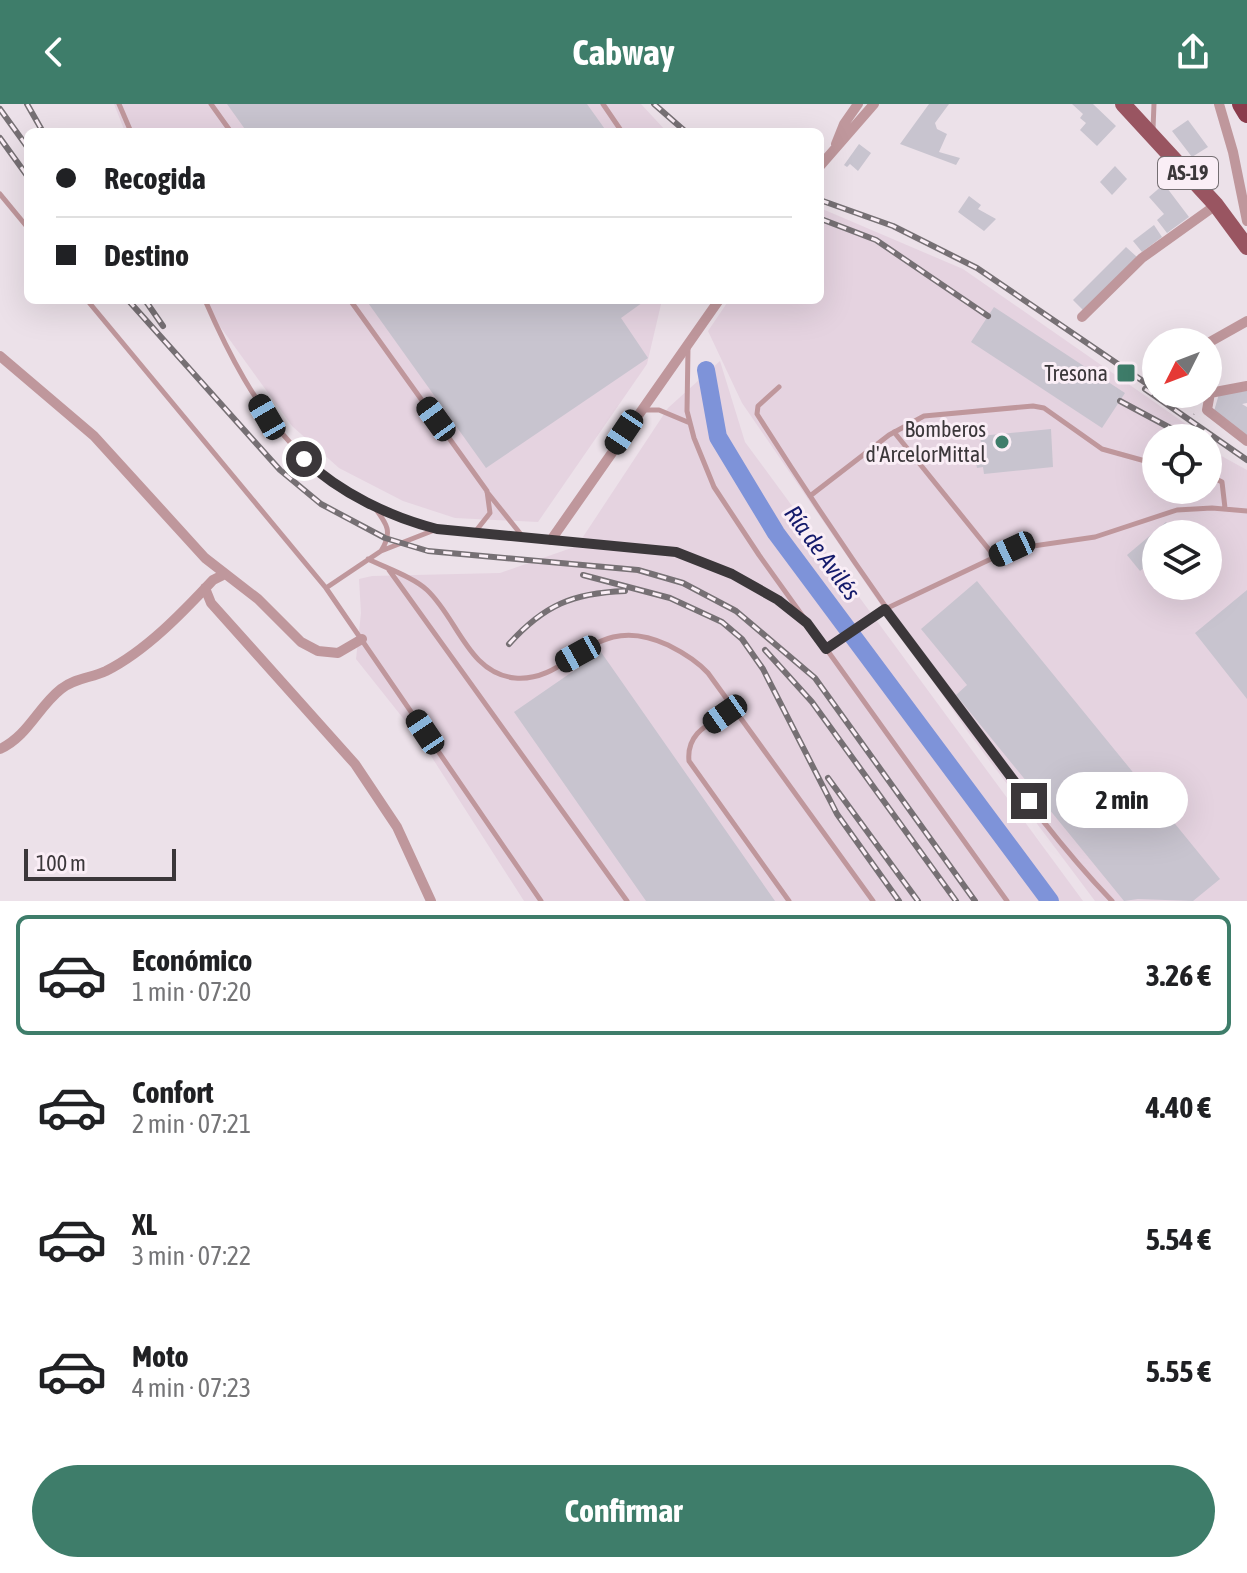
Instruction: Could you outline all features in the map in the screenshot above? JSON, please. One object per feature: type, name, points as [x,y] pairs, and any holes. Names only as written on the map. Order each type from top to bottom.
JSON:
[{"type":"highway","points":[[1245,104],[1247,114]]},
{"type":"main road","name":"AS-19","points":[[1123,104],[1216,205],[1247,247]]},
{"type":"street","points":[[824,160],[858,104]]},
{"type":"street","points":[[835,145],[857,127],[874,104]]},
{"type":"street","points":[[1219,104],[1233,152],[1247,221]]},
{"type":"street","points":[[1082,317],[1142,258],[1216,205]]},
{"type":"street","points":[[551,540],[716,304]]},
{"type":"street","points":[[1222,335],[1247,321]]},
{"type":"street","points":[[0,356],[94,436],[205,558],[258,599],[301,642],[318,651],[338,653],[362,639]]},
{"type":"street","points":[[1247,386],[1210,393],[1207,410],[1247,441]]},
{"type":"street","points":[[0,749],[21,735],[62,688],[80,678],[104,671],[132,653],[225,574]]},
{"type":"street","points":[[205,588],[211,603],[371,785],[397,827],[431,901]]},
{"type":"lane","points":[[119,104],[129,128]]},
{"type":"lane","points":[[211,104],[228,128]]},
{"type":"lane","points":[[603,104],[619,128]]},
{"type":"lane","points":[[1153,134],[1154,104]]},
{"type":"lane","points":[[0,194],[24,223]]},
{"type":"lane","points":[[90,304],[326,588],[541,901]]},
{"type":"lane","points":[[207,304],[221,336],[267,417],[318,471],[372,504],[409,522],[437,529],[676,552],[732,574],[778,600],[807,623]]},
{"type":"lane","points":[[353,304],[523,538]]},
{"type":"lane","points":[[688,341],[686,373],[691,424],[714,487],[807,623],[1007,901]]},
{"type":"lane","points":[[779,387],[758,406],[757,414],[882,611],[1088,877],[1112,901]]},
{"type":"lane","points":[[810,496],[894,432],[924,416],[1033,406],[1044,408],[1102,449],[1142,460]]},
{"type":"lane","points":[[640,410],[659,410],[691,424]]},
{"type":"lane","points":[[894,432],[995,557]]},
{"type":"lane","points":[[1222,482],[1225,508]]},
{"type":"lane","points":[[474,533],[490,513],[487,491]]},
{"type":"lane","points":[[372,504],[388,526],[388,539],[381,551]]},
{"type":"lane","points":[[826,649],[882,611],[1012,549],[1095,537],[1177,510],[1225,508],[1247,511]]},
{"type":"lane","points":[[326,588],[381,551],[437,529]]},
{"type":"lane","points":[[368,559],[426,589],[476,658],[496,675],[531,677],[600,641],[625,634],[649,636],[680,651],[705,669],[873,901]]},
{"type":"lane","points":[[389,570],[627,901]]},
{"type":"lane","points":[[734,708],[694,735],[687,746],[689,761],[789,901]]},
{"type":"path","points":[[1189,421],[1194,414]]},
{"type":"shaded area","points":[[114,104],[641,104],[663,128],[123,128]]},
{"type":"shaded area","points":[[824,210],[963,269],[1142,393],[1142,408],[1163,408],[1186,424],[1142,424],[1142,504],[1222,504],[1222,456],[1247,470],[1247,901],[1095,901],[968,732],[742,403],[708,331],[726,304],[824,304]]},
{"type":"shaded area","points":[[204,304],[661,304],[647,364],[538,522],[455,518],[403,501],[339,468],[292,426]]},
{"type":"shaded area","points":[[720,361],[745,442],[1083,901],[524,901],[422,742],[356,659],[361,613],[359,579],[372,576],[500,573],[577,546],[668,408]]},
{"type":"building","points":[[227,104],[587,104],[604,128],[244,128]]},
{"type":"building","points":[[929,104],[949,104],[935,123],[937,129],[947,134],[939,152],[960,158],[956,165],[900,144]]},
{"type":"building","points":[[1072,104],[1093,104],[1116,126],[1097,146],[1080,130],[1086,123],[1080,118],[1083,114]]},
{"type":"building","points":[[1188,120],[1208,147],[1192,157],[1172,131]]},
{"type":"building","points":[[859,144],[871,153],[858,171],[850,164],[847,167],[844,165]]},
{"type":"building","points":[[1115,166],[1127,179],[1112,195],[1100,182]]},
{"type":"building","points":[[1164,184],[1189,217],[1167,233],[1157,220],[1164,214],[1149,197]]},
{"type":"building","points":[[969,196],[981,205],[978,209],[996,219],[984,231],[958,212]]},
{"type":"building","points":[[1154,225],[1162,237],[1142,252],[1133,241]]},
{"type":"building","points":[[1126,247],[1137,257],[1083,310],[1073,300]]},
{"type":"building","points":[[369,304],[640,304],[621,318],[648,358],[486,468]]},
{"type":"building","points":[[994,307],[1125,393],[1102,428],[971,342]]},
{"type":"building","points":[[1247,390],[1247,403],[1242,404],[1247,407],[1247,436],[1214,411],[1215,408],[1222,408],[1222,394]]},
{"type":"building","points":[[1051,429],[1053,467],[984,474],[983,467],[977,468],[975,457],[983,456],[980,436]]},
{"type":"building","points":[[1142,542],[1142,569],[1140,571],[1127,555]]},
{"type":"building","points":[[977,581],[1220,879],[1193,901],[1124,901],[956,695],[967,685],[921,629]]},
{"type":"building","points":[[1247,590],[1247,699],[1195,633]]},
{"type":"building","points":[[601,652],[775,901],[646,901],[514,712]]},
{"type":"waterway","name":"Ría de Avilés","points":[[706,370],[718,437],[776,533],[1050,901]]},
{"type":"railway","points":[[27,104],[41,128]]},
{"type":"railway","points":[[654,104],[681,128]]},
{"type":"railway","points":[[0,109],[24,142]]},
{"type":"railway","points":[[0,138],[24,171]]},
{"type":"railway","points":[[824,201],[893,226],[977,268],[1142,380]]},
{"type":"railway","points":[[824,220],[876,240],[988,316]]},
{"type":"railway","points":[[132,304],[280,470],[321,504],[385,538],[428,551],[638,570],[683,583],[736,611],[815,678],[975,901]]},
{"type":"railway","points":[[148,304],[163,326]]},
{"type":"railway","points":[[1120,401],[1163,424]]},
{"type":"railway","points":[[1172,408],[1247,460]]},
{"type":"railway","points":[[583,575],[670,598],[722,622],[742,639],[763,669],[837,814],[899,901]]},
{"type":"railway","points":[[509,644],[535,620],[561,604],[575,598],[625,591]]},
{"type":"railway","points":[[765,650],[812,702],[956,901]]},
{"type":"railway","points":[[828,778],[918,901]]},
{"type":"place","name":"Tresona","points":[[1126,373]]},
{"type":"place","name":"Bomberos d'ArcelorMittal","points":[[1002,442]]},
{"type":"route","points":[[304,459],[350,492],[409,522],[437,529],[676,552],[732,574],[778,600],[807,623],[826,649],[885,609],[1029,801]]}]
